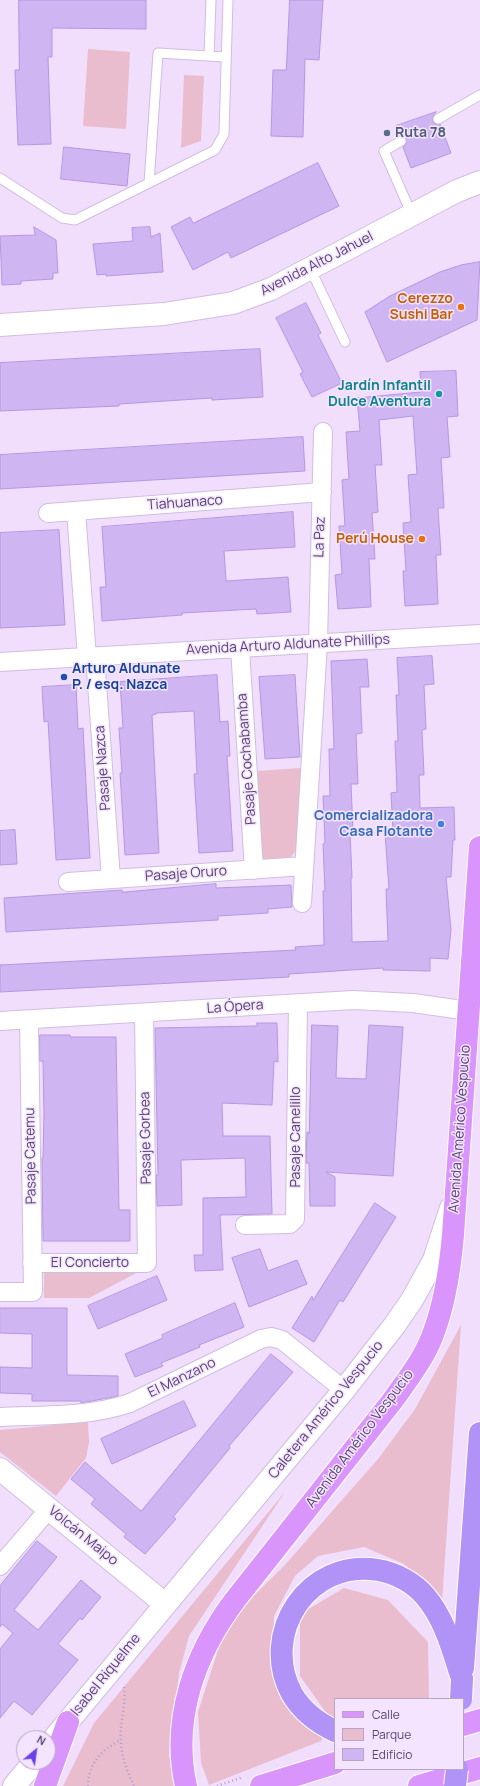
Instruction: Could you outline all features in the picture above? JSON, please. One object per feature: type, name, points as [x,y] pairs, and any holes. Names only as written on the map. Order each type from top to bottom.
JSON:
[{"type":"highway","points":[[462,1689],[459,1656],[480,1433]]},
{"type":"highway","points":[[334,1730],[313,1718],[298,1703],[288,1683],[282,1659],[284,1634],[291,1614],[302,1597],[321,1581],[340,1572],[361,1568],[384,1571],[405,1580],[415,1586],[432,1605],[459,1656]]},
{"type":"highway","points":[[455,1786],[456,1770]]},
{"type":"main road","name":"Avenida Américo Vespucio","points":[[185,1784],[181,1749],[184,1714],[194,1674],[206,1644],[219,1621],[235,1600],[393,1400],[419,1361],[431,1338],[441,1310],[450,1264],[480,847]]},
{"type":"main road","points":[[464,1724],[480,1720]]},
{"type":"main road","points":[[45,1786],[68,1722]]},
{"type":"main road","points":[[261,1786],[334,1763]]},
{"type":"main road","points":[[419,1786],[480,1768]]},
{"type":"street","name":"Avenida Alto Jahuel","points":[[0,325],[164,314],[234,303],[271,289],[457,191],[480,182]]},
{"type":"street","name":"La Paz","points":[[318,643],[323,432]]},
{"type":"street","name":"Tiahuanaco","points":[[48,513],[322,492]]},
{"type":"street","name":"Pasaje Nazca","points":[[76,511],[111,879]]},
{"type":"street","name":"Avenida Arturo Aldunate Phillips","points":[[0,662],[480,634]]},
{"type":"street","points":[[302,903],[318,643]]},
{"type":"street","name":"Pasaje Cochabamba","points":[[240,648],[254,870]]},
{"type":"street","name":"Pasaje Oruro","points":[[68,882],[304,866]]},
{"type":"street","name":"La Ópera","points":[[0,1021],[298,1003],[374,1000],[469,1011]]},
{"type":"street","name":"Pasaje Canelillo","points":[[246,1225],[290,1224],[295,1219],[298,1003]]},
{"type":"street","name":"Pasaje Gorbea","points":[[144,1013],[147,1263]]},
{"type":"street","name":"Pasaje Catemu","points":[[0,1292],[33,1292],[29,1020]]},
{"type":"street","name":"Caletera Américo Vespucio","points":[[165,1604],[344,1390],[398,1322],[423,1282],[434,1260],[455,1196]]},
{"type":"street","name":"El Concierto","points":[[32,1263],[147,1263]]},
{"type":"street","name":"El Manzano","points":[[0,1417],[83,1413],[114,1409],[130,1403],[261,1339],[271,1337],[282,1340],[344,1390]]},
{"type":"street","name":"Volcán Maipo","points":[[0,1469],[165,1604]]},
{"type":"street","points":[[0,1566],[49,1508]]},
{"type":"street","name":"Isabel Riquelme","points":[[56,1736],[165,1604]]},
{"type":"street","points":[[14,1786],[27,1770]]},
{"type":"lane","points":[[209,56],[210,0]]},
{"type":"lane","points":[[0,178],[62,218],[75,220],[215,150],[224,134],[225,57],[228,0]]},
{"type":"lane","points":[[149,183],[158,53],[225,57]]},
{"type":"lane","points":[[438,119],[480,95]]},
{"type":"lane","points":[[401,141],[384,151],[412,215]]},
{"type":"lane","points":[[310,268],[345,342]]},
{"type":"path","points":[[119,1659],[125,1693],[121,1740],[126,1769],[134,1786]]},
{"type":"path","points":[[88,1786],[89,1772],[96,1758],[111,1745],[121,1740]]},
{"type":"green space","points":[[88,49],[130,52],[126,129],[83,126]]},
{"type":"green space","points":[[184,75],[204,76],[201,141],[181,148]]},
{"type":"green space","points":[[301,768],[299,847],[290,858],[264,859],[259,854],[257,771]]},
{"type":"green space","points":[[44,1268],[144,1269],[89,1298],[44,1298]]},
{"type":"green space","points":[[461,1325],[442,1602],[404,1564],[364,1547],[318,1556],[295,1576],[274,1616],[272,1669],[293,1711],[324,1734],[321,1741],[209,1785],[201,1763],[198,1712],[219,1647],[234,1619],[247,1602],[284,1566],[378,1459],[415,1409]]},
{"type":"green space","points":[[88,1422],[89,1442],[86,1458],[56,1496],[0,1452],[0,1430]]},
{"type":"green space","points":[[285,1492],[189,1636],[179,1673],[169,1756],[175,1786],[63,1786],[94,1723]]},
{"type":"green space","points":[[344,1588],[388,1600],[428,1642],[429,1698],[334,1698],[334,1718],[330,1718],[300,1676],[300,1614]]},
{"type":"building","points":[[19,0],[146,0],[146,29],[52,28],[52,57],[48,57],[51,144],[18,145],[15,70],[19,70]]},
{"type":"building","points":[[290,0],[323,0],[319,60],[305,59],[303,137],[271,136],[273,70],[286,70]]},
{"type":"building","points":[[436,112],[433,116],[433,122],[435,124],[440,124],[451,153],[411,168],[403,147],[406,144],[406,138],[404,136],[399,136],[396,126]]},
{"type":"building","points":[[64,147],[130,154],[127,186],[61,179]]},
{"type":"building","points":[[318,163],[339,206],[231,258],[228,252],[193,270],[171,227],[190,217],[193,223]]},
{"type":"building","points":[[34,227],[56,240],[58,273],[53,273],[53,279],[21,281],[21,284],[2,285],[0,236],[35,235]]},
{"type":"building","points":[[150,227],[151,237],[160,233],[163,272],[106,276],[106,274],[97,275],[93,244],[133,241],[132,228]]},
{"type":"building","points":[[480,262],[477,320],[387,362],[365,312],[390,296],[440,272],[461,265]]},
{"type":"building","points":[[306,303],[321,333],[318,335],[342,383],[312,397],[300,374],[303,372],[276,318]]},
{"type":"building","points":[[260,349],[263,397],[212,400],[212,398],[119,404],[119,406],[0,411],[0,363]]},
{"type":"building","points":[[456,371],[458,416],[447,417],[450,457],[441,458],[444,508],[438,508],[441,555],[436,555],[438,604],[405,606],[403,571],[406,571],[403,523],[411,522],[408,475],[417,474],[413,416],[379,420],[382,465],[375,465],[378,512],[372,513],[375,559],[369,559],[371,607],[338,609],[335,575],[342,574],[339,526],[345,526],[342,480],[349,479],[346,432],[360,431],[357,398],[421,392],[420,372]]},
{"type":"building","points":[[303,437],[305,471],[0,489],[0,455]]},
{"type":"building","points":[[293,512],[295,547],[224,551],[226,581],[288,577],[291,612],[257,614],[256,609],[182,613],[182,615],[102,621],[100,587],[106,587],[102,527]]},
{"type":"building","points":[[59,530],[65,625],[0,628],[0,533]]},
{"type":"building","points":[[432,656],[434,684],[424,685],[426,729],[422,730],[424,775],[419,775],[420,808],[454,807],[455,840],[453,840],[451,877],[446,877],[451,930],[448,959],[430,958],[430,971],[383,970],[383,968],[289,974],[289,977],[0,992],[0,965],[296,950],[295,947],[324,945],[323,891],[325,891],[323,844],[325,843],[323,796],[330,796],[329,749],[334,749],[331,661],[367,659],[369,687],[360,687],[362,733],[356,734],[358,784],[351,784],[353,831],[350,831],[352,942],[388,941],[386,889],[389,889],[385,833],[393,832],[391,793],[397,792],[395,741],[398,741],[396,695],[399,695],[397,658]]},
{"type":"building","points":[[217,675],[220,722],[228,721],[230,756],[227,756],[233,851],[199,853],[194,774],[197,774],[194,711],[156,713],[152,715],[159,853],[125,855],[120,773],[122,773],[119,728],[123,728],[120,682]]},
{"type":"building","points":[[295,675],[300,757],[265,759],[259,677]]},
{"type":"building","points":[[76,685],[78,729],[83,728],[90,858],[56,860],[48,721],[44,722],[42,687]]},
{"type":"building","points":[[15,830],[17,864],[0,865],[0,831]]},
{"type":"building","points":[[216,884],[216,888],[291,885],[292,907],[268,909],[268,913],[218,916],[218,920],[6,932],[4,898],[122,890],[122,892]]},
{"type":"building","points":[[257,1023],[277,1023],[278,1062],[274,1061],[272,1105],[222,1103],[223,1136],[270,1136],[272,1214],[220,1215],[223,1270],[195,1271],[194,1255],[203,1255],[203,1198],[246,1197],[245,1158],[181,1160],[182,1205],[157,1206],[156,1175],[158,1175],[155,1028],[257,1026]]},
{"type":"building","points":[[312,1025],[338,1026],[336,1078],[366,1079],[369,1025],[403,1027],[393,1176],[326,1172],[335,1177],[335,1206],[310,1206],[309,1163],[306,1163],[306,1155],[307,1132],[309,1133]]},
{"type":"building","points":[[40,1035],[70,1035],[70,1037],[116,1037],[119,1210],[130,1210],[130,1241],[43,1241],[42,1158],[44,1114],[43,1061],[40,1061]]},
{"type":"building","points":[[375,1203],[396,1217],[343,1302],[340,1300],[314,1342],[292,1328],[312,1296],[313,1300]]},
{"type":"building","points":[[260,1249],[268,1271],[297,1260],[307,1284],[249,1307],[232,1258]]},
{"type":"building","points":[[157,1276],[167,1300],[98,1329],[88,1306]]},
{"type":"building","points":[[235,1303],[244,1327],[199,1345],[200,1347],[161,1363],[163,1366],[135,1377],[125,1354],[163,1338],[162,1335]]},
{"type":"building","points":[[0,1308],[67,1308],[67,1375],[118,1376],[118,1396],[81,1403],[81,1401],[32,1401],[32,1394],[0,1393],[0,1367],[32,1368],[32,1334],[0,1333]]},
{"type":"building","points":[[271,1354],[293,1372],[229,1446],[230,1448],[173,1517],[176,1519],[145,1554],[124,1537],[126,1534],[91,1504],[95,1499],[71,1479],[85,1462],[141,1511]]},
{"type":"building","points":[[184,1401],[196,1426],[112,1464],[101,1439]]},
{"type":"building","points":[[37,1541],[57,1557],[14,1610],[38,1630],[81,1580],[101,1597],[82,1620],[80,1618],[58,1644],[78,1660],[63,1678],[32,1715],[14,1701],[0,1718],[0,1649],[13,1633],[2,1624],[0,1627],[0,1586]]},
{"type":"place","name":"Ruta 78","points":[[387,133]]},
{"type":"place","name":"Cerezzo Sushi Bar","points":[[461,307]]},
{"type":"place","name":"Jardín Infantil Dulce Aventura","points":[[439,394]]},
{"type":"place","name":"Perú House","points":[[422,539]]},
{"type":"place","name":"Arturo Aldunate P. / esq. Nazca","points":[[64,677]]},
{"type":"place","name":"Comercializadora Casa Flotante","points":[[441,824]]}]
